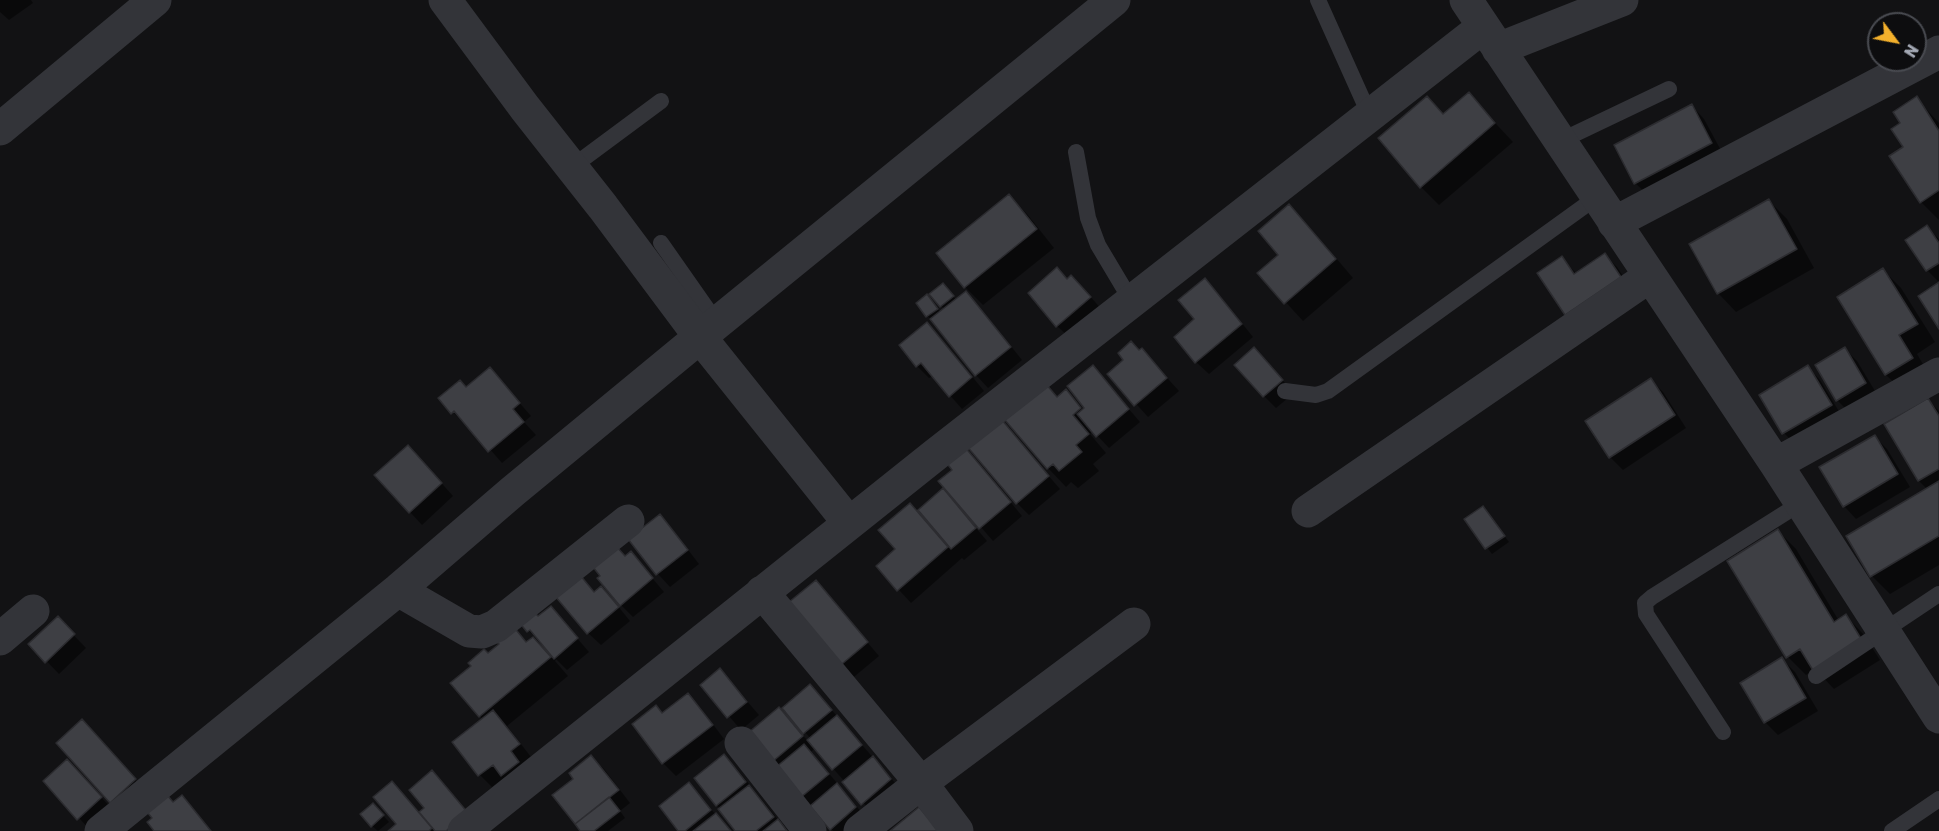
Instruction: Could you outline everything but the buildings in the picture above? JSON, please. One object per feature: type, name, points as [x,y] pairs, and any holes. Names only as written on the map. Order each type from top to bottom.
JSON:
[{"type":"street","points":[[0,129],[155,0]]},
{"type":"street","points":[[445,0],[572,167],[708,330],[849,523]]},
{"type":"street","points":[[101,831],[398,590],[512,492],[708,330],[1114,0]]},
{"type":"street","points":[[1466,0],[1776,464],[1939,717]]},
{"type":"street","points":[[464,831],[849,523],[1370,116],[1491,38],[1623,0]]},
{"type":"street","points":[[1605,210],[1939,52]]},
{"type":"street","points":[[1308,511],[1650,276]]},
{"type":"street","points":[[1776,464],[1939,374]]},
{"type":"street","points":[[398,590],[470,631],[482,632],[496,627],[628,521]]},
{"type":"street","points":[[762,592],[921,783],[957,831]]},
{"type":"street","points":[[0,639],[33,611]]},
{"type":"street","points":[[860,831],[1134,624]]},
{"type":"street","points":[[741,743],[810,831]]},
{"type":"lane","points":[[1318,0],[1370,116]]},
{"type":"lane","points":[[1560,141],[1668,89]]},
{"type":"lane","points":[[572,167],[661,100]]},
{"type":"lane","points":[[1076,152],[1088,218],[1098,245],[1132,302]]},
{"type":"lane","points":[[1285,391],[1316,395],[1328,392],[1605,210]]},
{"type":"lane","points":[[661,243],[708,330]]},
{"type":"lane","points":[[1723,732],[1646,614],[1646,603],[1652,597],[1801,504]]},
{"type":"lane","points":[[1816,676],[1939,594]]},
{"type":"lane","points":[[1892,831],[1939,799]]}]
